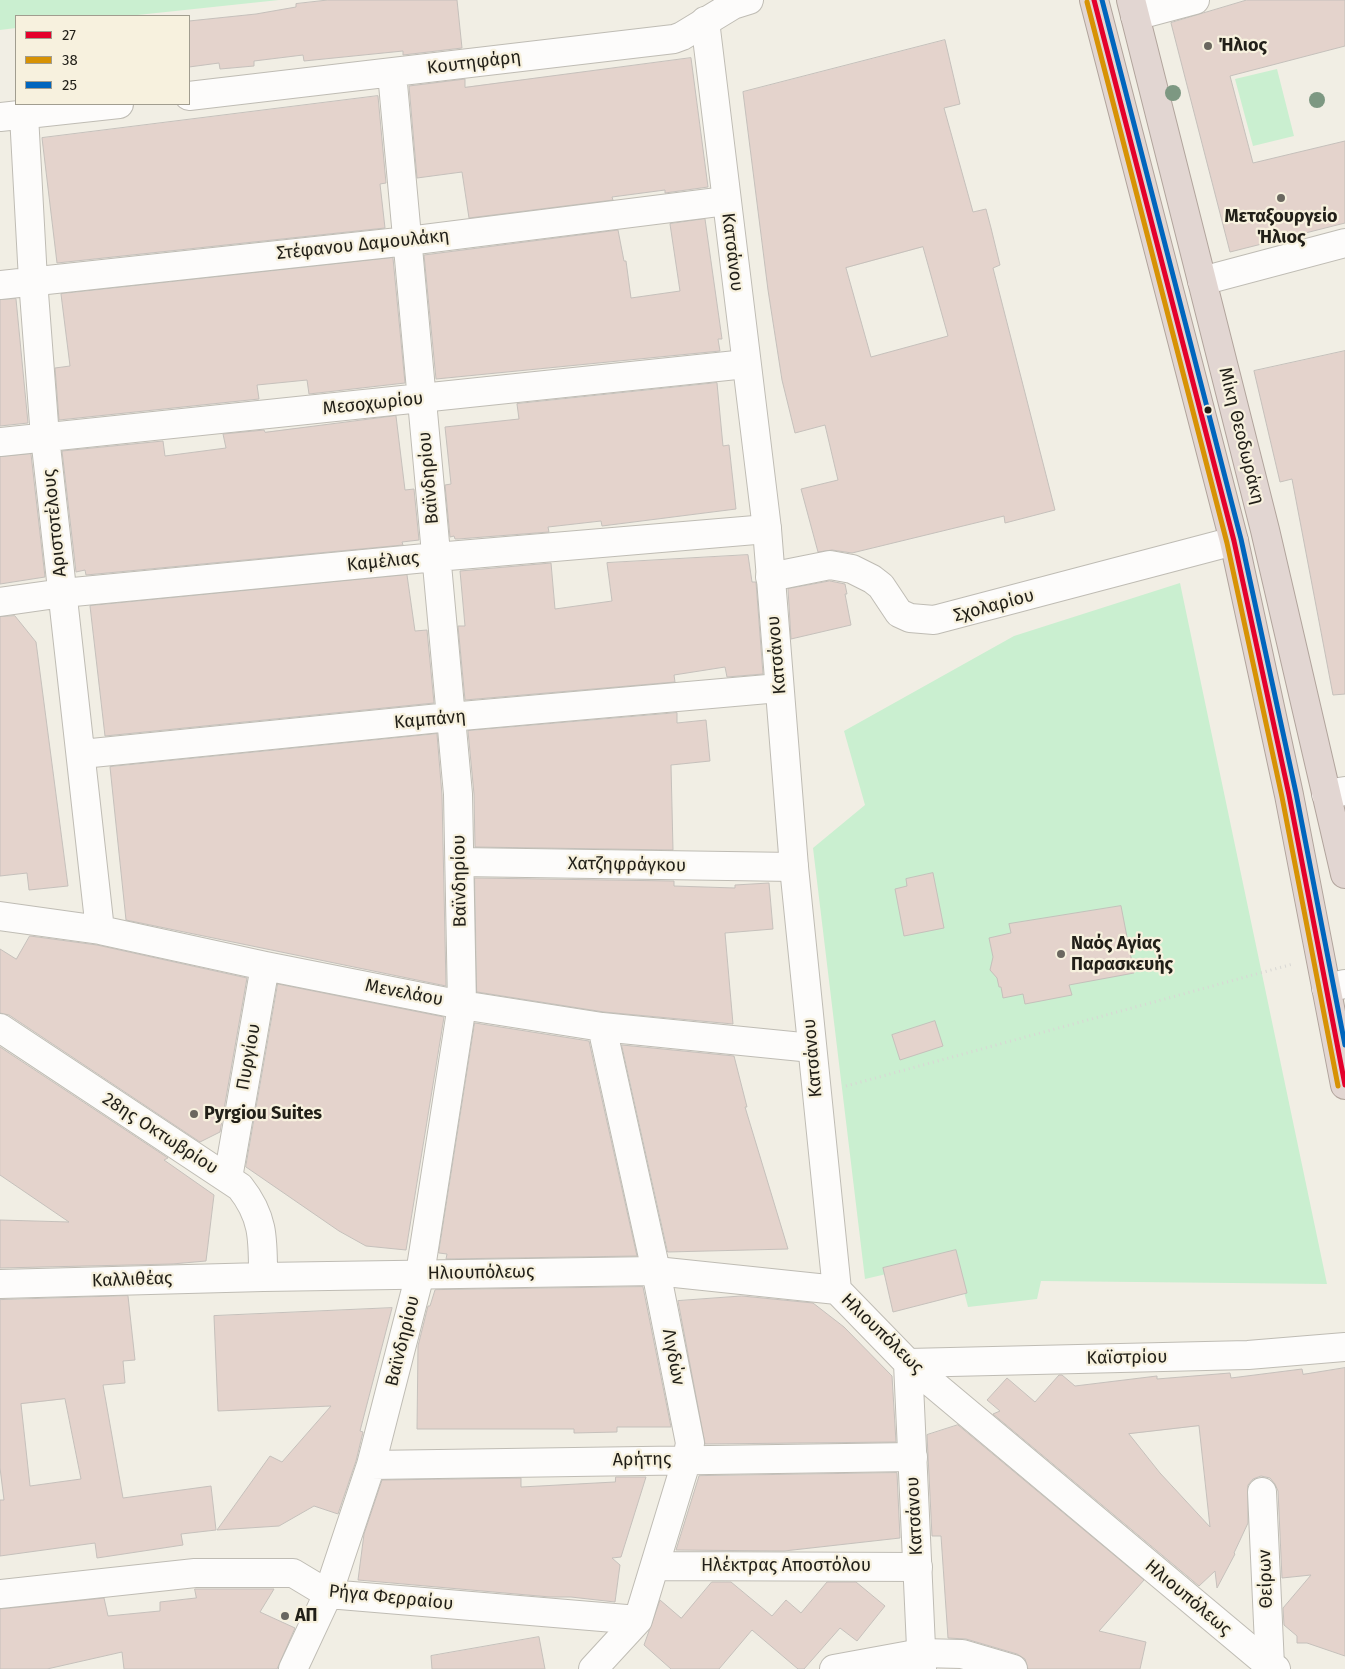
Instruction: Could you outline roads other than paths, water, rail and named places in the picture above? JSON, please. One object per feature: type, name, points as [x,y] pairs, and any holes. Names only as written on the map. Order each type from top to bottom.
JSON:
[{"type":"highway","name":"Μίκη Θεοδωράκη","points":[[1094,0],[1234,541],[1289,795],[1319,956],[1336,986],[1345,1085]]},
{"type":"highway","name":"Μίκη Θεοδωράκη","points":[[1133,8],[1265,530],[1336,792],[1345,874]]},
{"type":"street","name":"Κουτηφάρη","points":[[190,96],[674,39],[733,5],[749,0]]},
{"type":"street","points":[[1133,8],[1195,0]]},
{"type":"street","name":"Κατσάνου","points":[[705,21],[766,529],[794,867],[837,1290]]},
{"type":"street","name":"Βαϊνδηρίου","points":[[293,1669],[328,1594],[371,1465],[420,1274],[462,1005],[458,794],[392,72]]},
{"type":"street","points":[[12,116],[110,105]]},
{"type":"street","name":"Αριστοτέλους","points":[[12,116],[33,280],[46,437],[100,930]]},
{"type":"street","name":"Στέφανου Δαμουλάκη","points":[[0,285],[408,241],[726,202]]},
{"type":"street","points":[[1202,281],[1345,243]]},
{"type":"street","name":"Μεσοχωρίου","points":[[0,442],[746,364]]},
{"type":"street","name":"Καμέλιας","points":[[0,602],[63,593],[436,556],[766,529]]},
{"type":"street","name":"Σχολαρίου","points":[[770,577],[830,565],[852,569],[881,586],[899,613],[910,618],[934,620],[1234,541]]},
{"type":"street","name":"Καμπάνη","points":[[82,754],[779,688]]},
{"type":"street","name":"Χατζηφράγκου","points":[[460,862],[794,867]]},
{"type":"street","name":"Μενελάου","points":[[0,916],[100,930],[265,966],[462,1005],[602,1027],[812,1048]]},
{"type":"street","name":"Πυργίου","points":[[228,1178],[265,966]]},
{"type":"street","name":"Λιγδών","points":[[593,1669],[636,1623],[687,1459],[689,1439],[656,1271],[602,1027]]},
{"type":"street","name":"28ης Οκτωβρίου","points":[[0,1028],[240,1187],[257,1213],[262,1236],[263,1277]]},
{"type":"street","name":"Ηλιουπόλεως","points":[[263,1277],[656,1271],[837,1290],[908,1363],[1273,1668]]},
{"type":"street","name":"Καλλιθέας","points":[[0,1284],[263,1277]]},
{"type":"street","name":"Καϊστρίου","points":[[908,1363],[1248,1355],[1345,1347]]},
{"type":"street","name":"Κατσάνου","points":[[908,1363],[922,1661]]},
{"type":"street","name":"Αρήτης","points":[[371,1465],[913,1457]]},
{"type":"street","name":"Θείρων","points":[[1262,1492],[1273,1668]]},
{"type":"street","name":"Ηλέκτρας Αποστόλου","points":[[655,1566],[918,1567]]},
{"type":"street","name":"Ρήγα Φερραίου","points":[[0,1594],[196,1572],[293,1574],[328,1594],[636,1623]]},
{"type":"street","points":[[834,1669],[922,1661],[962,1654],[1013,1669]]},
{"type":"place","name":"Ήλιος","points":[[1208,46]]},
{"type":"place","name":"Μεταξουργείο Ήλιος","points":[[1281,198]]},
{"type":"place","name":"Ναός Αγίας Παρασκευής","points":[[1061,954]]},
{"type":"place","name":"Pyrgiou Suites","points":[[194,1114]]},
{"type":"place","name":"ΑΠ","points":[[285,1616]]}]
